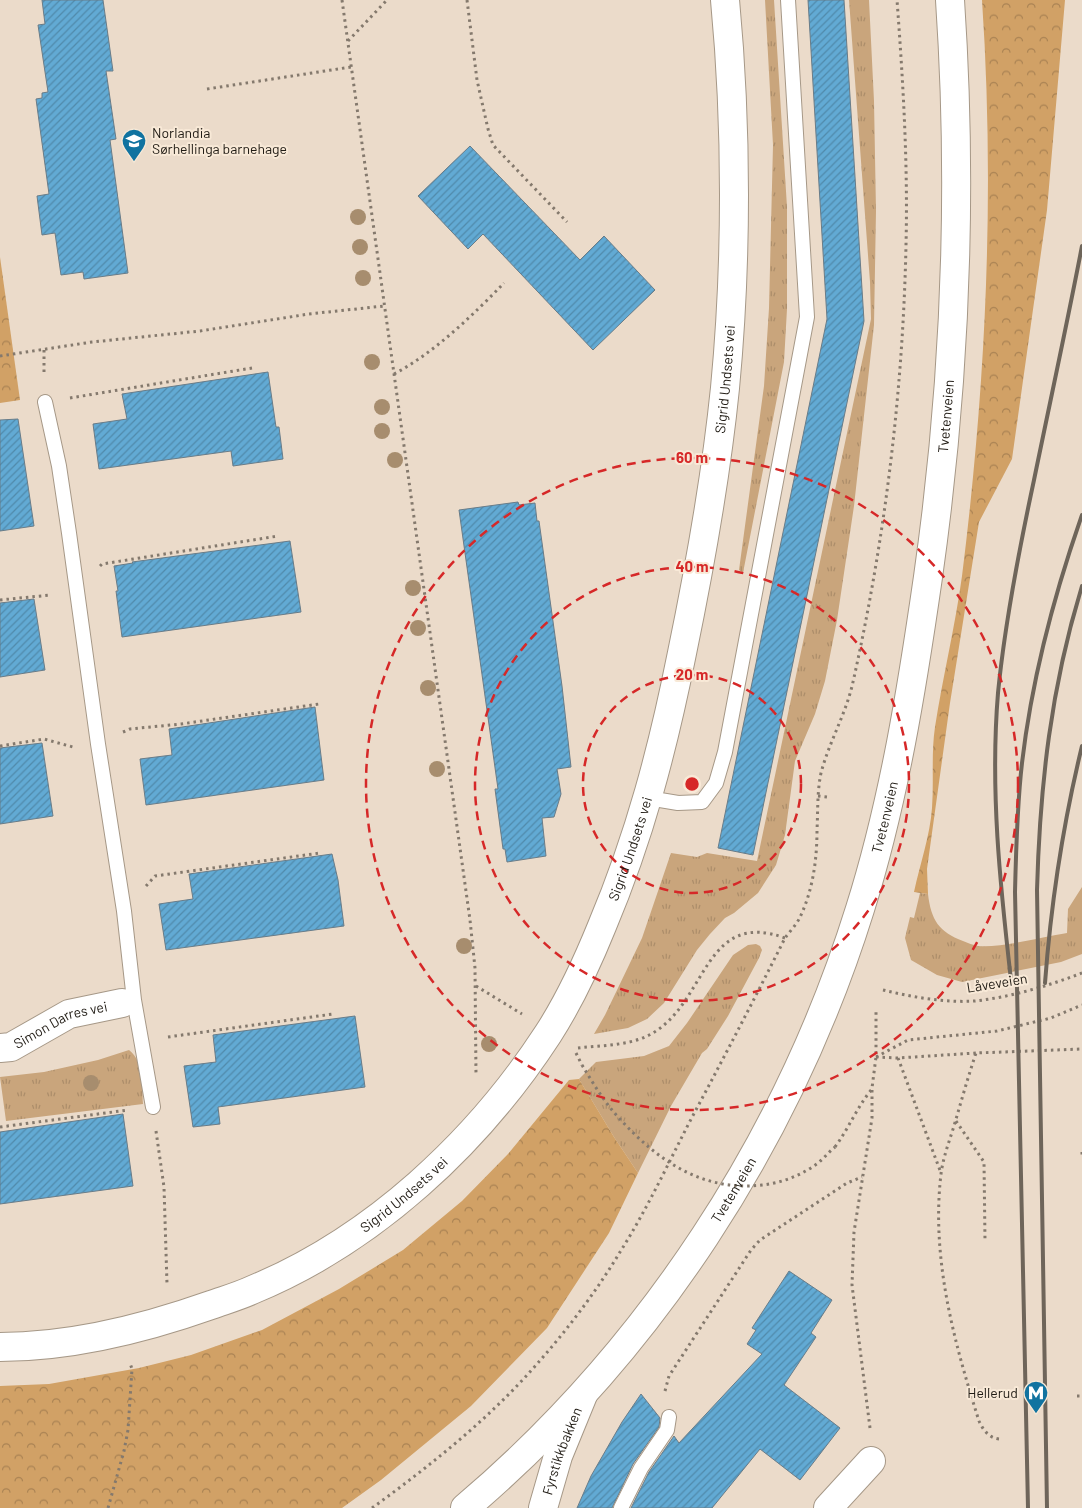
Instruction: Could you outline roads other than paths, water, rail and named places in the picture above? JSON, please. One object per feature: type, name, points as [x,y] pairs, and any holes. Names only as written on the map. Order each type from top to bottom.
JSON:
[{"type":"street","name":"Sigrid Undsets vei","points":[[0,1347],[61,1342],[123,1331],[203,1308],[253,1290],[306,1264],[359,1231],[407,1194],[448,1158],[480,1123],[527,1066],[552,1030],[584,971],[630,855],[662,748],[694,592],[725,390],[731,303],[733,216],[731,104],[725,0]]},
{"type":"street","name":"Tvetenveien","points":[[466,1508],[524,1456],[583,1395],[625,1346],[670,1288],[720,1214],[751,1160],[803,1058],[832,988],[854,926],[872,866],[896,766],[932,548],[943,458],[950,368],[956,204],[953,46],[950,0]]},
{"type":"street","name":"Simon Darres vei","points":[[0,1048],[11,1047],[69,1014],[128,1001]]},
{"type":"street","name":"Fyrstikkbakken","points":[[543,1508],[558,1456],[583,1395]]},
{"type":"street","points":[[828,1508],[871,1461]]},
{"type":"lane","points":[[648,798],[678,803],[702,802],[716,783],[726,752],[807,317],[788,0]]},
{"type":"lane","points":[[45,402],[59,466],[98,744],[124,911],[128,1001],[142,1040],[152,1107]]},
{"type":"lane","points":[[621,1508],[641,1468],[667,1430],[669,1417]]},
{"type":"railway","points":[[1011,980],[997,836],[995,765],[998,693],[1004,639],[1018,559],[1082,246]]},
{"type":"railway","points":[[1028,1508],[1015,892],[1018,811],[1026,731],[1038,668],[1053,606],[1082,515]]},
{"type":"railway","points":[[1047,1508],[1037,890],[1041,812],[1049,736],[1062,661],[1082,586]]},
{"type":"railway","points":[[1045,983],[1059,864],[1082,746]]},
{"type":"place","name":"Norlandia Sørhellinga barnehage","points":[[134,162]]},
{"type":"place","name":"Hellerud","points":[[1036,1414]]}]
